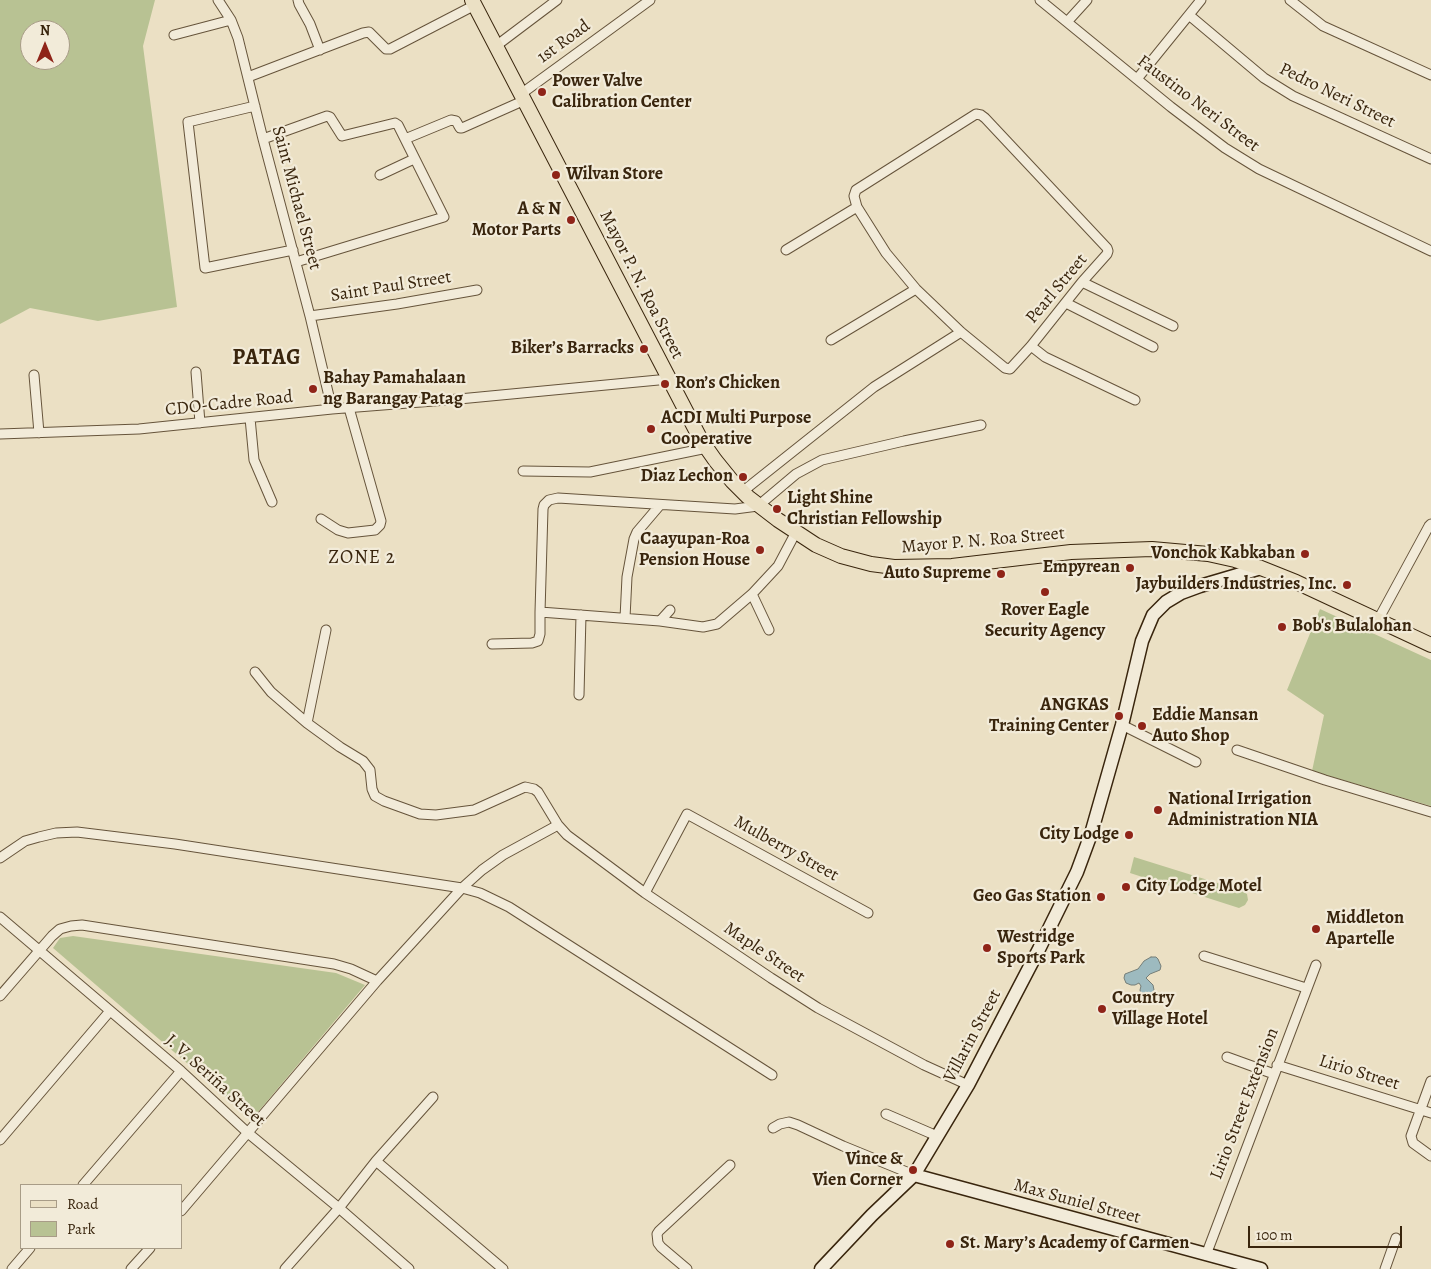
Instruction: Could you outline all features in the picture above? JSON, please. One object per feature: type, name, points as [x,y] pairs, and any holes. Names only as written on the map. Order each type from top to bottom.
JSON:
[{"type":"main road","name":"Mayor P. N. Roa Street","points":[[474,3],[707,448],[724,472],[742,492],[758,506],[796,532],[816,545],[841,556],[871,564],[894,567],[952,566],[1071,552],[1152,549],[1208,554],[1261,568],[1320,593],[1431,645]]},
{"type":"main road","name":"Villarin Street","points":[[822,1269],[872,1215],[914,1175],[968,1085],[1039,949],[1077,872],[1091,834],[1122,726],[1142,641],[1148,624],[1159,609],[1172,597],[1200,586],[1261,568]]},
{"type":"main road","name":"Max Suniel Street","points":[[914,1175],[1261,1269]]},
{"type":"street","name":"Saint Michael Street","points":[[218,0],[231,20],[238,38],[310,316],[332,410]]},
{"type":"street","points":[[298,0],[320,50]]},
{"type":"street","points":[[496,46],[557,0]]},
{"type":"street","name":"1st Road","points":[[405,139],[451,120],[456,121],[460,128],[462,128],[523,97],[650,0]]},
{"type":"street","name":"Faustino Neri Street","points":[[1040,0],[1224,148],[1259,169],[1431,250]]},
{"type":"street","points":[[1067,22],[1087,0]]},
{"type":"street","points":[[1137,79],[1201,0]]},
{"type":"street","points":[[1290,0],[1324,26],[1431,75]]},
{"type":"street","points":[[248,77],[363,33],[369,32],[386,49],[390,50],[474,3]]},
{"type":"street","name":"Pedro Neri Street","points":[[1189,15],[1264,78],[1293,96],[1431,159]]},
{"type":"street","points":[[174,35],[231,20]]},
{"type":"street","points":[[255,106],[188,122],[205,268],[293,250]]},
{"type":"street","name":"Pearl Street","points":[[976,114],[981,115],[1107,248],[1107,254],[1082,282],[1031,346],[1010,369],[1005,368],[961,332],[916,289],[886,253],[856,207],[854,196],[856,190],[976,114]]},
{"type":"street","points":[[263,139],[327,116],[330,117],[342,136],[395,123],[398,124],[444,217],[296,262]]},
{"type":"street","points":[[380,175],[414,159]]},
{"type":"street","points":[[786,250],[856,207]]},
{"type":"street","points":[[1082,282],[1174,326]]},
{"type":"street","points":[[831,340],[916,289]]},
{"type":"street","name":"Saint Paul Street","points":[[310,316],[397,304],[477,290]]},
{"type":"street","points":[[1066,303],[1153,347]]},
{"type":"street","points":[[742,492],[874,387],[961,332]]},
{"type":"street","points":[[1031,346],[1045,357],[1135,400]]},
{"type":"street","points":[[196,372],[200,423]]},
{"type":"street","points":[[34,376],[40,433]]},
{"type":"street","name":"CDO-Cadre Road","points":[[0,434],[139,429],[669,378]]},
{"type":"street","points":[[321,519],[338,530],[348,532],[375,530],[380,525],[381,521],[349,408]]},
{"type":"street","points":[[250,418],[254,460],[272,502]]},
{"type":"street","points":[[492,644],[532,643],[538,641],[540,634],[543,509],[548,500],[558,498],[735,509],[758,506],[796,474],[822,460],[981,425]]},
{"type":"street","points":[[524,471],[590,472],[707,448]]},
{"type":"street","points":[[625,618],[628,577],[634,539],[637,532],[660,505]]},
{"type":"street","points":[[1378,620],[1431,524]]},
{"type":"street","points":[[540,612],[660,621],[703,627],[717,624],[752,594],[778,566],[796,532]]},
{"type":"street","points":[[752,594],[769,630]]},
{"type":"street","points":[[660,621],[670,610]]},
{"type":"street","points":[[579,695],[581,615]]},
{"type":"street","points":[[307,723],[326,630]]},
{"type":"street","name":"Maple Street","points":[[254,672],[271,692],[307,723],[363,761],[370,770],[375,796],[420,814],[449,814],[474,810],[524,787],[528,787],[538,792],[558,825],[573,840],[771,978],[818,1008],[924,1065],[968,1085]]},
{"type":"street","points":[[1122,726],[1196,762]]},
{"type":"street","points":[[1236,750],[1325,780],[1431,812]]},
{"type":"street","name":"Mulberry Street","points":[[645,892],[687,814],[868,913]]},
{"type":"street","points":[[182,1210],[377,981],[462,888],[503,855],[558,825]]},
{"type":"street","points":[[0,858],[25,841],[39,836],[77,832],[175,844],[462,888],[480,893],[509,907],[772,1075]]},
{"type":"street","name":"J. V. Seriña Street","points":[[0,918],[181,1071],[248,1134],[339,1208],[409,1269]]},
{"type":"street","points":[[0,996],[60,929],[82,925],[334,964],[351,969],[377,981]]},
{"type":"street","points":[[1204,956],[1306,988]]},
{"type":"street","name":"Lirio Street Extension","points":[[1206,1255],[1316,965]]},
{"type":"street","points":[[0,1140],[110,1010]]},
{"type":"street","name":"Lirio Street","points":[[1227,1057],[1431,1113]]},
{"type":"street","points":[[84,1184],[181,1071]]},
{"type":"street","points":[[1431,1081],[1411,1136],[1413,1143],[1431,1156]]},
{"type":"street","points":[[285,1269],[433,1097]]},
{"type":"street","points":[[886,1114],[937,1136]]},
{"type":"street","points":[[773,1128],[789,1122],[798,1125],[914,1175]]},
{"type":"street","points":[[376,1161],[503,1269]]},
{"type":"street","points":[[687,1269],[661,1247],[657,1234],[730,1165]]},
{"type":"street","points":[[1385,1269],[1396,1238]]},
{"type":"street","points":[[12,1269],[29,1249]]},
{"type":"street","points":[[131,1269],[149,1249]]},
{"type":"green space","points":[[0,0],[155,0],[143,46],[177,307],[98,321],[30,308],[0,324]]},
{"type":"green space","points":[[1320,609],[1431,660],[1431,806],[1312,771],[1324,715],[1287,690]]},
{"type":"green space","points":[[1134,857],[1243,891],[1247,894],[1248,900],[1245,905],[1239,908],[1130,873]]},
{"type":"green space","points":[[73,936],[336,973],[365,985],[252,1119],[53,948],[60,938]]},
{"type":"water","points":[[1151,957],[1156,957],[1161,966],[1160,970],[1146,978],[1153,985],[1154,990],[1153,998],[1147,999],[1141,994],[1139,983],[1131,985],[1126,983],[1124,978],[1125,974],[1138,969],[1144,961]]},
{"type":"place","name":"Power Valve Calibration Center","points":[[542,92]]},
{"type":"place","name":"Wilvan Store","points":[[556,175]]},
{"type":"place","name":"A & N Motor Parts","points":[[571,220]]},
{"type":"place","name":"Biker’s Barracks","points":[[644,349]]},
{"type":"place","name":"Ron’s Chicken","points":[[665,384]]},
{"type":"place","name":"Bahay Pamahalaan ng Barangay Patag","points":[[313,389]]},
{"type":"place","name":"ACDI Multi Purpose Cooperative","points":[[651,429]]},
{"type":"place","name":"Diaz Lechon","points":[[743,477]]},
{"type":"place","name":"Light Shine Christian Fellowship","points":[[777,509]]},
{"type":"place","name":"Caayupan-Roa Pension House","points":[[760,550]]},
{"type":"place","name":"Vonchok Kabkaban","points":[[1305,554]]},
{"type":"place","name":"Empyrean","points":[[1130,568]]},
{"type":"place","name":"Auto Supreme","points":[[1001,574]]},
{"type":"place","name":"Jaybuilders Industries, Inc.","points":[[1347,585]]},
{"type":"place","name":"Rover Eagle Security Agency","points":[[1045,592]]},
{"type":"place","name":"Bob's Bulalohan","points":[[1282,627]]},
{"type":"place","name":"ANGKAS Training Center","points":[[1119,716]]},
{"type":"place","name":"Eddie Mansan Auto Shop","points":[[1142,726]]},
{"type":"place","name":"National Irrigation Administration NIA","points":[[1158,810]]},
{"type":"place","name":"City Lodge","points":[[1129,835]]},
{"type":"place","name":"City Lodge Motel","points":[[1126,887]]},
{"type":"place","name":"Geo Gas Station","points":[[1101,897]]},
{"type":"place","name":"Middleton Apartelle","points":[[1316,929]]},
{"type":"place","name":"Westridge Sports Park","points":[[987,948]]},
{"type":"place","name":"Country Village Hotel","points":[[1102,1009]]},
{"type":"place","name":"Vince & Vien Corner","points":[[913,1170]]},
{"type":"place","name":"St. Mary’s Academy of Carmen","points":[[950,1244]]},
{"type":"district","name":"PATAG","points":[[267,359]]},
{"type":"district","name":"ZONE 2","points":[[362,558]]}]
